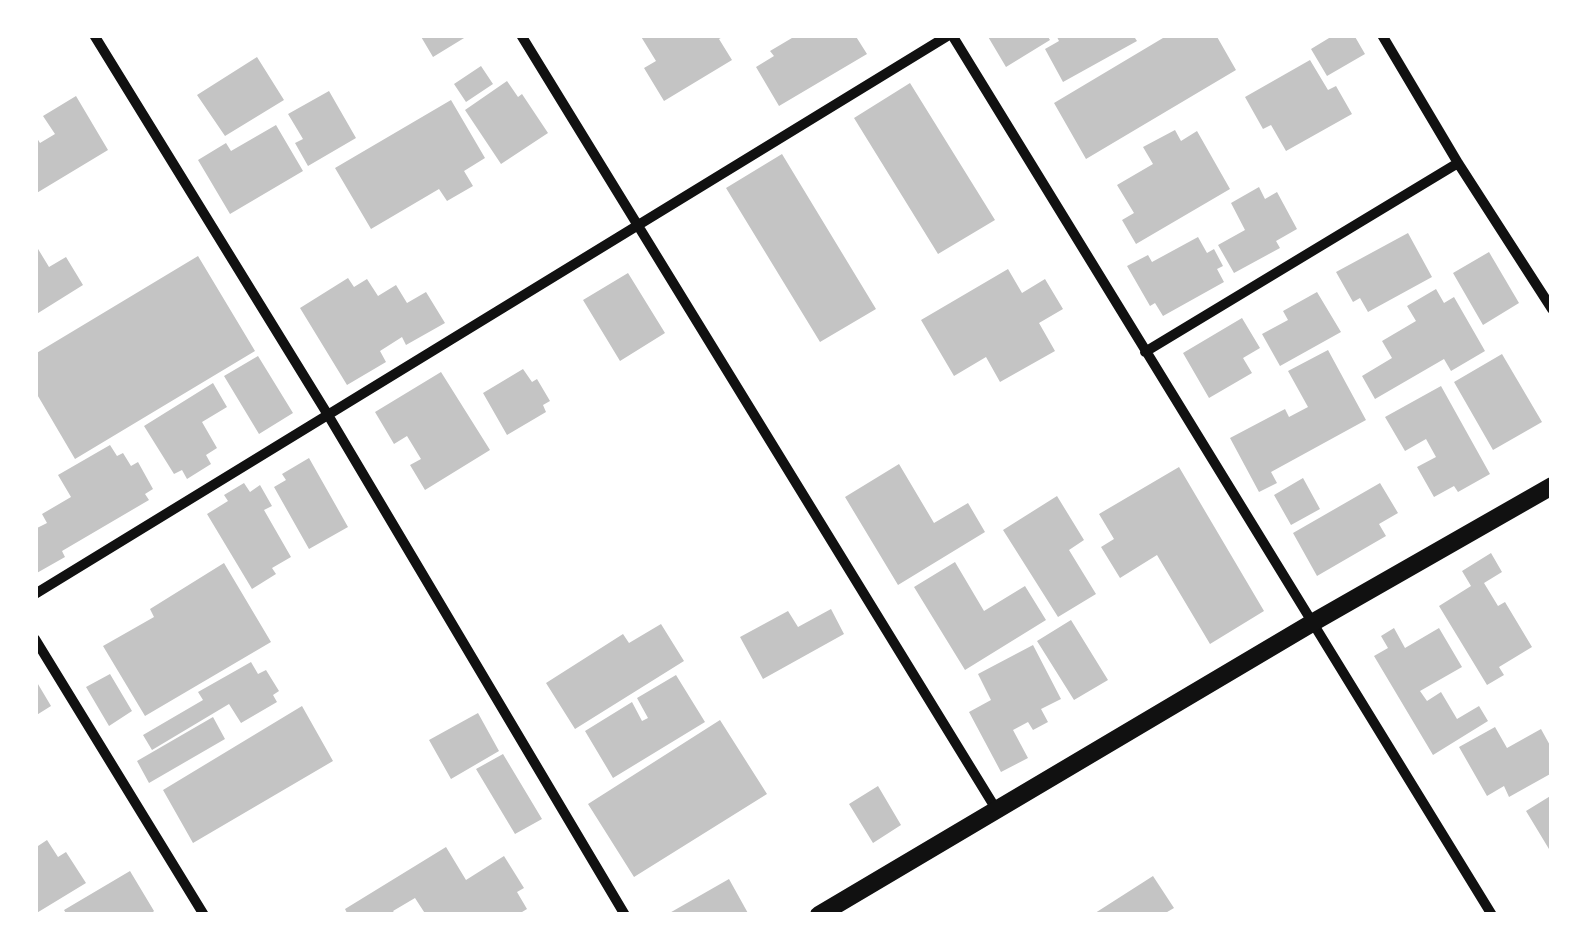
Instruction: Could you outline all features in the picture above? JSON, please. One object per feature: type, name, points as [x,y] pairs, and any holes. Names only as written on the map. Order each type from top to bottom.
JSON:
[{"type":"street","points":[[94,35],[328,415],[625,915]]},
{"type":"street","points":[[521,35],[996,809]]},
{"type":"street","points":[[35,594],[951,35],[1492,915]]},
{"type":"street","points":[[1382,35],[1458,163],[1552,308]]},
{"type":"street","points":[[1145,352],[1458,163]]},
{"type":"street","points":[[818,915],[1552,486]]},
{"type":"street","points":[[35,639],[204,915]]},
{"type":"building","points":[[420,35],[469,35],[433,57]]},
{"type":"building","points":[[640,35],[726,35],[719,39],[732,60],[664,101],[644,68],[656,61]]},
{"type":"building","points":[[797,35],[855,35],[867,54],[779,106],[756,67],[774,56],[770,51]]},
{"type":"building","points":[[987,35],[1047,35],[1050,40],[1006,67]]},
{"type":"building","points":[[1056,35],[1133,35],[1137,41],[1063,82],[1045,49],[1059,41]]},
{"type":"building","points":[[1168,35],[1216,35],[1236,70],[1086,159],[1054,103]]},
{"type":"building","points":[[1334,35],[1354,35],[1365,54],[1327,76],[1311,49]]},
{"type":"building","points":[[257,57],[284,100],[225,136],[197,95]]},
{"type":"building","points":[[1310,60],[1328,90],[1336,86],[1352,114],[1286,151],[1271,125],[1263,129],[1245,97]]},
{"type":"building","points":[[481,66],[493,84],[466,102],[454,84]]},
{"type":"building","points":[[507,81],[518,97],[522,94],[548,133],[501,164],[465,110]]},
{"type":"building","points":[[910,83],[995,220],[938,254],[854,118]]},
{"type":"building","points":[[329,91],[356,138],[308,166],[295,143],[303,139],[288,114]]},
{"type":"building","points":[[76,96],[108,150],[35,194],[35,135],[40,143],[55,134],[43,116]]},
{"type":"building","points":[[451,100],[485,158],[464,171],[473,186],[447,201],[439,189],[371,229],[335,168]]},
{"type":"building","points":[[276,125],[303,171],[230,214],[198,160],[226,143],[231,151]]},
{"type":"building","points":[[1175,130],[1181,141],[1197,131],[1230,189],[1136,244],[1122,220],[1134,213],[1117,185],[1153,164],[1143,147]]},
{"type":"building","points":[[782,154],[876,309],[820,342],[726,188]]},
{"type":"building","points":[[1259,187],[1265,199],[1277,192],[1297,229],[1276,241],[1280,248],[1234,273],[1218,245],[1245,230],[1231,203]]},
{"type":"building","points":[[1408,233],[1432,277],[1368,312],[1360,298],[1353,302],[1336,272]]},
{"type":"building","points":[[1198,237],[1207,253],[1214,249],[1223,266],[1217,269],[1224,282],[1163,316],[1155,303],[1150,306],[1127,266],[1148,255],[1152,262]]},
{"type":"building","points":[[35,244],[49,267],[66,257],[83,285],[35,315]]},
{"type":"building","points":[[1489,252],[1519,303],[1483,325],[1453,273]]},
{"type":"building","points":[[198,256],[255,351],[75,459],[35,391],[35,354]]},
{"type":"building","points":[[1008,269],[1022,293],[1045,279],[1063,309],[1039,323],[1055,351],[1000,382],[986,357],[954,376],[921,320]]},
{"type":"building","points":[[628,273],[665,333],[620,361],[583,300]]},
{"type":"building","points":[[348,278],[354,287],[367,279],[378,296],[396,285],[407,303],[426,292],[445,323],[406,345],[402,337],[380,351],[386,362],[347,385],[300,308]]},
{"type":"building","points":[[1436,289],[1444,303],[1454,297],[1485,351],[1451,371],[1444,359],[1375,399],[1362,376],[1392,358],[1382,341],[1416,321],[1407,306]]},
{"type":"building","points":[[1317,292],[1341,332],[1280,366],[1262,334],[1288,320],[1283,311]]},
{"type":"building","points":[[1242,318],[1260,348],[1243,358],[1252,373],[1209,398],[1183,353]]},
{"type":"building","points":[[1328,350],[1366,420],[1271,472],[1277,483],[1259,492],[1230,438],[1285,409],[1289,417],[1308,407],[1288,371]]},
{"type":"building","points":[[1502,354],[1542,422],[1493,450],[1454,382]]},
{"type":"building","points":[[258,356],[293,413],[259,434],[224,376]]},
{"type":"building","points":[[523,369],[532,382],[537,379],[550,401],[543,405],[546,412],[507,435],[483,393]]},
{"type":"building","points":[[441,372],[490,450],[425,490],[410,465],[421,459],[407,436],[394,444],[375,412]]},
{"type":"building","points":[[213,383],[227,407],[202,422],[217,448],[206,455],[211,464],[187,479],[182,470],[174,474],[144,426]]},
{"type":"building","points":[[1441,386],[1490,474],[1458,492],[1454,486],[1434,497],[1417,467],[1436,457],[1426,439],[1405,451],[1385,417]]},
{"type":"building","points":[[110,445],[117,456],[123,453],[131,466],[138,462],[153,489],[145,494],[149,500],[62,551],[65,557],[35,574],[35,529],[47,523],[42,514],[71,497],[58,475]]},
{"type":"building","points":[[309,458],[348,527],[309,549],[274,487],[286,480],[282,474]]},
{"type":"building","points":[[899,464],[934,523],[968,503],[985,532],[898,585],[845,497]]},
{"type":"building","points":[[1179,467],[1264,611],[1210,644],[1157,555],[1120,578],[1101,547],[1114,539],[1099,514]]},
{"type":"building","points":[[1303,478],[1320,509],[1291,525],[1274,495]]},
{"type":"building","points":[[244,483],[250,492],[260,485],[272,506],[264,510],[291,557],[272,568],[276,574],[252,589],[207,514],[228,501],[224,495]]},
{"type":"building","points":[[1380,483],[1398,513],[1379,524],[1386,536],[1317,576],[1293,533]]},
{"type":"building","points":[[1057,496],[1084,540],[1069,550],[1096,594],[1058,617],[1003,530]]},
{"type":"building","points":[[1491,553],[1502,572],[1484,583],[1498,606],[1505,602],[1532,647],[1499,667],[1504,675],[1487,685],[1439,606],[1471,586],[1462,571]]},
{"type":"building","points":[[955,562],[984,611],[1025,586],[1046,620],[965,670],[914,587]]},
{"type":"building","points":[[224,563],[271,642],[145,716],[103,646],[154,617],[150,609]]},
{"type":"building","points":[[831,609],[844,634],[763,679],[740,637],[788,611],[798,627]]},
{"type":"building","points":[[1071,620],[1108,680],[1074,700],[1037,641]]},
{"type":"building","points":[[661,624],[684,661],[575,729],[546,683],[623,634],[629,643]]},
{"type":"building","points":[[1394,628],[1405,648],[1439,628],[1462,667],[1420,691],[1427,701],[1441,692],[1457,719],[1479,706],[1488,721],[1433,755],[1374,656],[1388,648],[1381,636]]},
{"type":"building","points":[[1033,645],[1061,699],[1041,709],[1048,722],[1033,730],[1028,722],[1013,730],[1028,758],[1001,772],[969,712],[991,700],[978,674]]},
{"type":"building","points":[[251,662],[258,674],[266,670],[279,691],[273,695],[277,702],[241,723],[229,704],[152,750],[143,735],[203,700],[198,692]]},
{"type":"building","points":[[110,674],[132,711],[109,726],[86,687]]},
{"type":"building","points":[[676,675],[705,722],[613,778],[585,731],[632,702],[642,721],[648,718],[637,698]]},
{"type":"building","points":[[35,679],[51,706],[35,716]]},
{"type":"building","points":[[302,706],[333,761],[193,843],[163,790]]},
{"type":"building","points":[[478,713],[499,751],[451,779],[429,740]]},
{"type":"building","points":[[213,717],[225,739],[149,783],[137,761]]},
{"type":"building","points":[[720,720],[767,794],[634,877],[588,804]]},
{"type":"building","points":[[1495,727],[1507,748],[1541,729],[1552,749],[1552,773],[1509,797],[1504,786],[1487,796],[1459,747]]},
{"type":"building","points":[[503,754],[542,819],[515,834],[476,769]]},
{"type":"building","points":[[878,786],[901,825],[873,843],[849,804]]},
{"type":"building","points":[[1552,795],[1552,854],[1526,811]]},
{"type":"building","points":[[47,840],[58,857],[66,852],[86,883],[35,914],[35,848]]},
{"type":"building","points":[[446,847],[466,880],[504,856],[524,888],[517,892],[527,909],[517,915],[426,915],[415,898],[393,911],[396,915],[348,915],[345,909]]},
{"type":"building","points":[[130,871],[154,911],[150,915],[67,915],[64,910]]},
{"type":"building","points":[[1153,876],[1174,908],[1162,915],[1092,915]]},
{"type":"building","points":[[729,879],[749,915],[666,915]]}]
